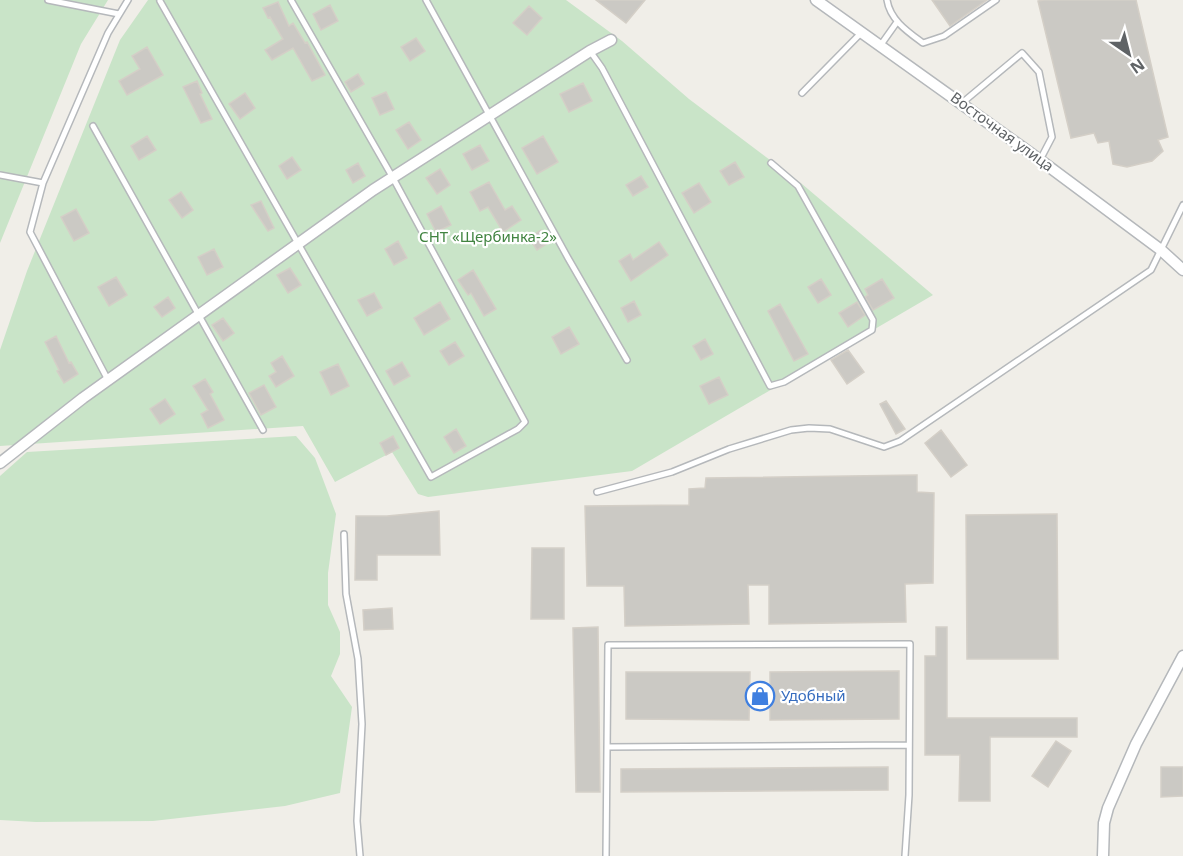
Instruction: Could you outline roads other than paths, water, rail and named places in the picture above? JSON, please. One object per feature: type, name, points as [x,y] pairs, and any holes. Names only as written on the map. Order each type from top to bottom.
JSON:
[{"type":"street","name":"Восточная улица","points":[[816,0],[1040,160],[1161,250],[1183,270]]},
{"type":"street","points":[[0,463],[108,380],[393,178],[590,51],[611,40]]},
{"type":"street","points":[[1103,856],[1104,823],[1108,808],[1136,744],[1183,656]]},
{"type":"lane","points":[[48,0],[119,14]]},
{"type":"lane","points":[[108,380],[30,232],[43,183],[108,33],[129,0]]},
{"type":"lane","points":[[160,1],[431,477],[518,429],[525,422],[393,178],[291,0]]},
{"type":"lane","points":[[426,0],[627,360]]},
{"type":"lane","points":[[887,0],[888,9],[897,22],[923,43],[944,36],[996,0]]},
{"type":"lane","points":[[880,46],[897,22]]},
{"type":"lane","points":[[802,93],[862,32]]},
{"type":"lane","points":[[590,51],[602,68],[770,386],[784,382],[872,330],[873,320],[798,186],[771,163]]},
{"type":"lane","points":[[961,103],[1022,53],[1039,72],[1052,137],[1040,160]]},
{"type":"lane","points":[[93,126],[263,430]]},
{"type":"lane","points":[[0,175],[43,183]]},
{"type":"lane","points":[[597,492],[672,472],[729,449],[791,430],[830,429],[884,447],[900,441],[1150,270],[1183,205]]},
{"type":"lane","points":[[1176,219],[1183,222]]},
{"type":"lane","points":[[344,534],[346,594],[357,659],[362,724],[357,821],[360,856]]},
{"type":"lane","points":[[606,856],[608,645],[910,644],[909,795],[905,856]]},
{"type":"lane","points":[[607,747],[909,745]]},
{"type":"place","name":"Удобный","points":[[760,696]]},
{"type":"park label","name":"СНТ «Щербинка-2»","points":[[488,237]]}]
